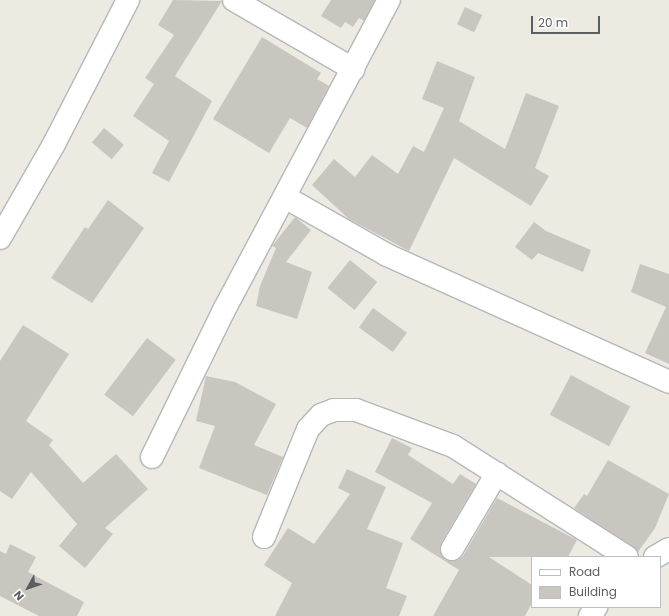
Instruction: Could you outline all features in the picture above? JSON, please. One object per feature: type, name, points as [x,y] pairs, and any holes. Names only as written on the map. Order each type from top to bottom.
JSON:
[{"type":"street","points":[[0,238],[54,144],[128,0]]},
{"type":"street","points":[[234,0],[353,69]]},
{"type":"street","points":[[152,457],[224,310],[389,0]]},
{"type":"street","points":[[285,197],[387,255],[669,382]]},
{"type":"street","points":[[264,537],[308,429],[321,415],[334,410],[356,410],[454,446],[625,556]]},
{"type":"street","points":[[452,549],[497,473]]},
{"type":"street","points":[[657,556],[669,548]]},
{"type":"building","points":[[173,0],[222,1],[175,76],[212,101],[169,182],[152,173],[169,141],[133,116],[154,84],[145,78],[174,35],[158,25]]},
{"type":"building","points":[[331,0],[375,0],[364,21],[359,18],[353,27],[345,22],[341,28],[321,16]]},
{"type":"building","points":[[465,7],[482,15],[474,32],[457,24]]},
{"type":"building","points":[[262,37],[321,73],[317,79],[329,86],[307,128],[290,118],[269,153],[213,119]]},
{"type":"building","points":[[437,61],[475,77],[459,121],[505,149],[526,93],[559,106],[535,168],[549,176],[531,206],[454,158],[409,251],[349,219],[312,185],[334,159],[355,177],[372,155],[398,174],[413,146],[424,152],[444,108],[422,99]]},
{"type":"building","points":[[104,128],[124,145],[112,159],[92,143]]},
{"type":"building","points":[[108,200],[144,228],[92,303],[51,278],[85,227],[88,229]]},
{"type":"building","points":[[295,217],[311,230],[286,262],[312,272],[297,319],[256,306],[260,286],[276,248],[272,246]]},
{"type":"building","points":[[534,222],[546,231],[591,250],[583,272],[538,253],[532,260],[515,247]]},
{"type":"building","points":[[350,260],[377,282],[355,310],[327,288]]},
{"type":"building","points":[[640,264],[669,274],[669,364],[645,353],[666,307],[631,292]]},
{"type":"building","points":[[373,308],[407,333],[393,352],[359,327]]},
{"type":"building","points":[[23,325],[69,354],[26,421],[53,440],[49,445],[83,483],[116,454],[148,489],[105,528],[113,534],[85,568],[59,546],[77,524],[31,472],[12,499],[0,491],[0,361]]},
{"type":"building","points":[[147,338],[176,360],[133,416],[104,395]]},
{"type":"building","points":[[571,375],[630,406],[609,446],[550,415]]},
{"type":"building","points":[[206,376],[235,382],[276,404],[254,445],[283,457],[267,495],[199,468],[215,426],[196,421]]},
{"type":"building","points":[[392,438],[412,448],[408,455],[453,484],[460,474],[476,484],[441,543],[441,555],[446,560],[458,560],[463,556],[497,498],[577,540],[569,556],[489,557],[531,584],[531,605],[525,616],[433,616],[459,570],[410,539],[432,503],[375,472]]},
{"type":"building","points":[[608,460],[669,494],[655,528],[638,552],[574,508],[584,494],[587,496]]},
{"type":"building","points":[[347,469],[386,487],[367,529],[403,543],[386,588],[407,596],[399,616],[275,616],[292,583],[264,565],[288,528],[314,544],[350,494],[338,488]]},
{"type":"building","points":[[10,544],[36,557],[28,572],[84,602],[77,616],[39,616],[0,596],[0,551],[6,554]]}]
